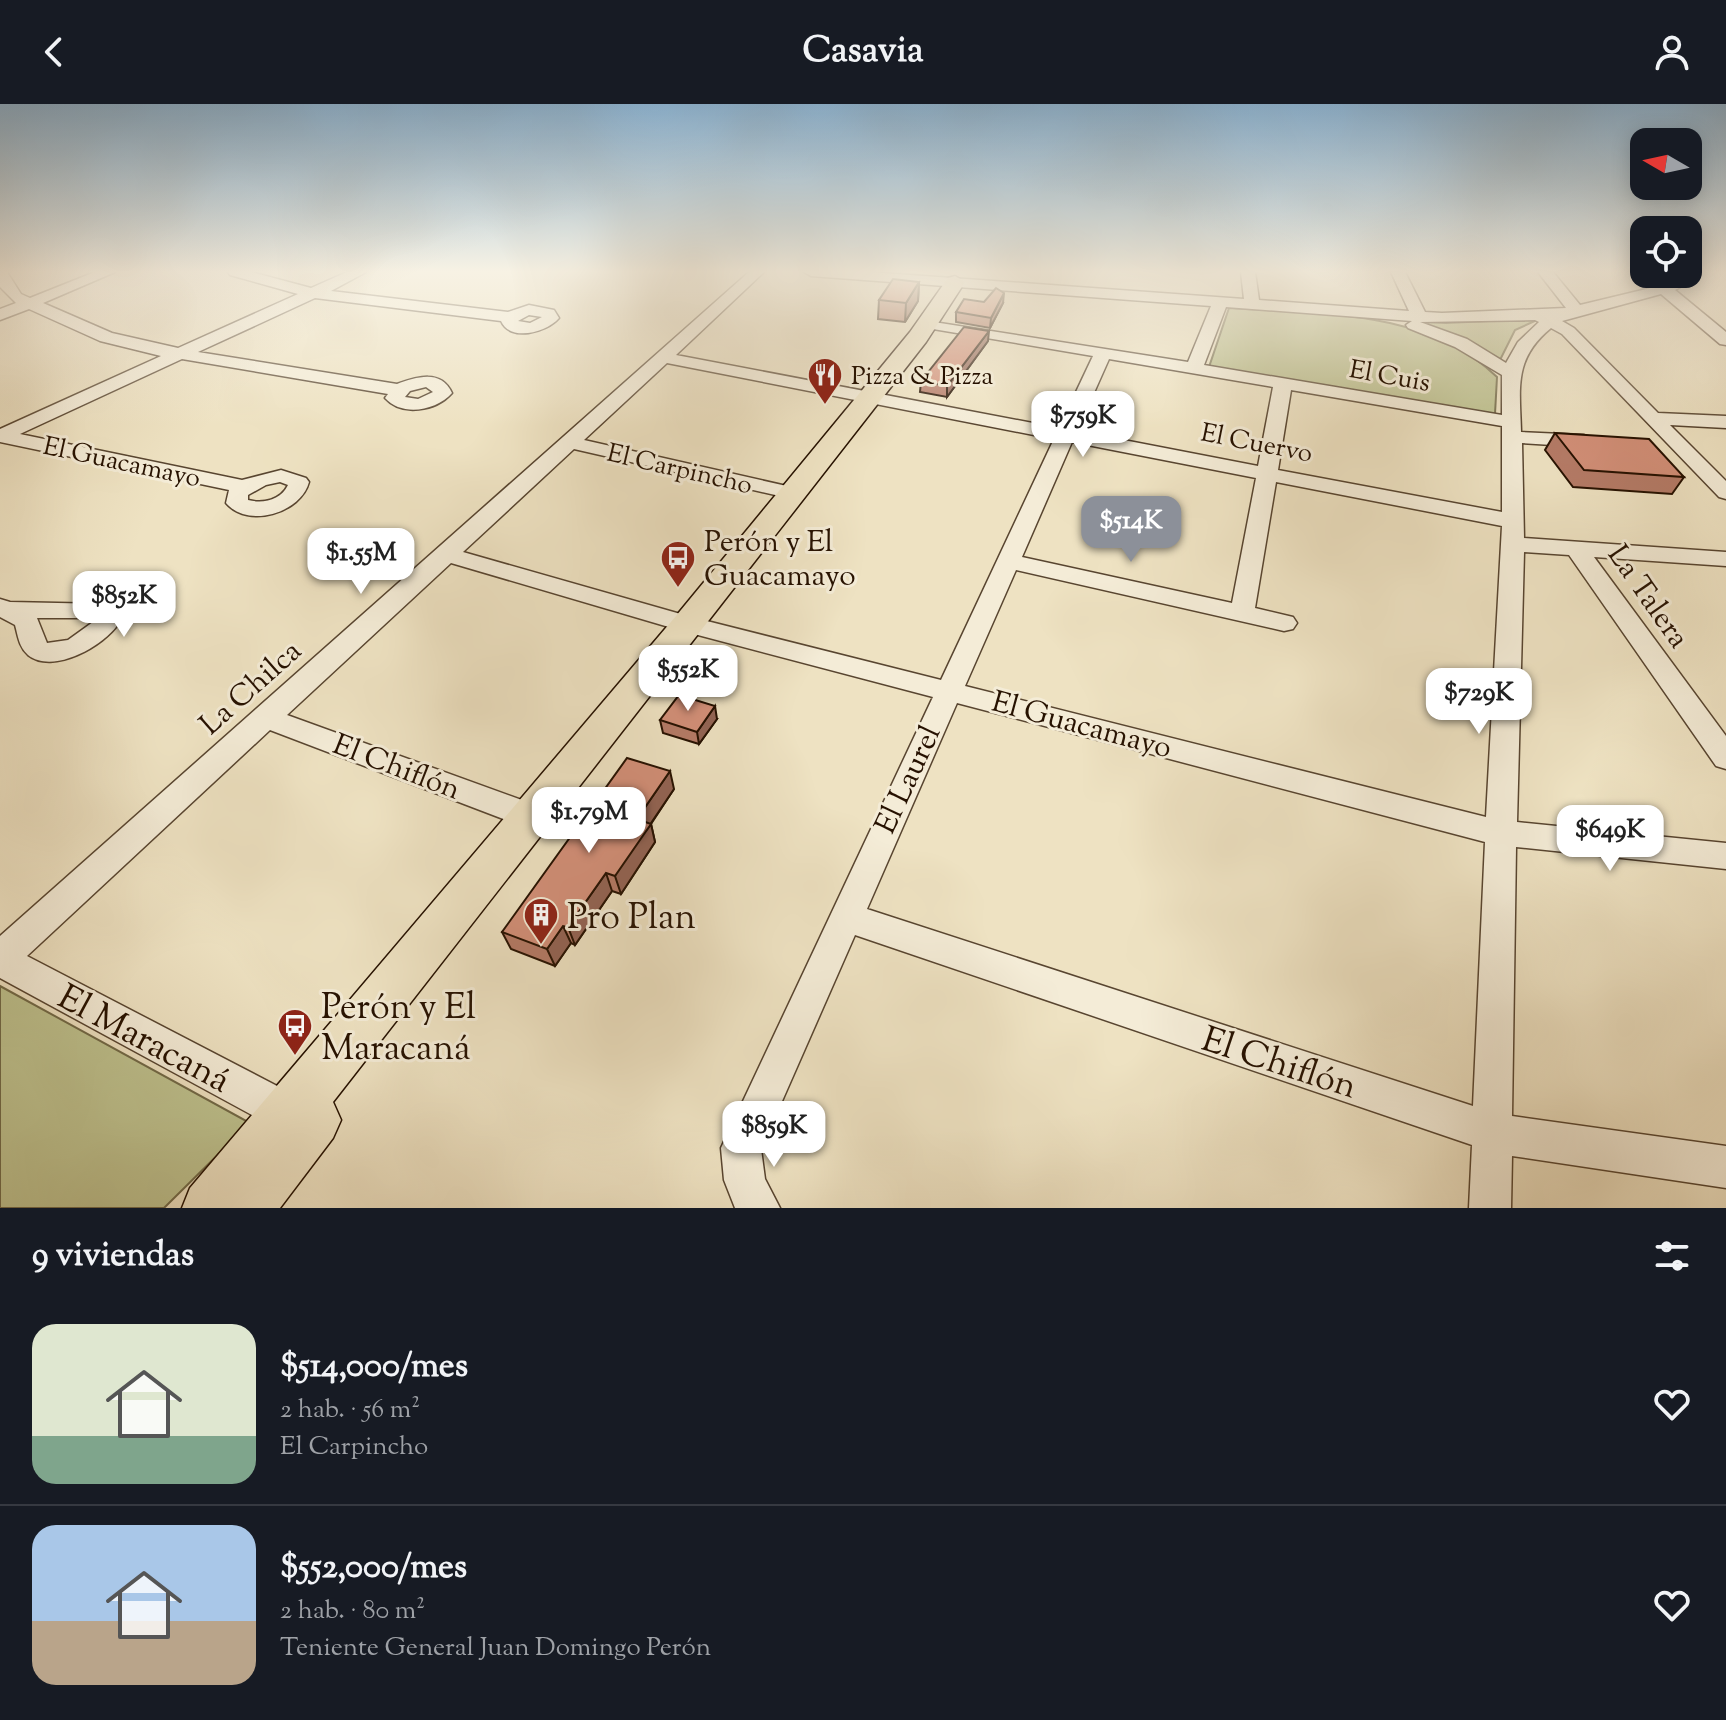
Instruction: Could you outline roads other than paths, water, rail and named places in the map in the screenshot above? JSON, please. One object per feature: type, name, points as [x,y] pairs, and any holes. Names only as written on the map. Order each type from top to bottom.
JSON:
[{"type":"main road","points":[[246,1208],[934,324]]},
{"type":"main road","points":[[210,1208],[290,1114],[530,816],[698,626],[793,493],[878,399]]},
{"type":"street","points":[[77,324],[120,342],[178,355],[399,390]]},
{"type":"street","points":[[0,436],[246,324]]},
{"type":"street","name":"La Chilca","points":[[0,959],[699,324]]},
{"type":"street","name":"El Cuis","points":[[934,324],[1283,383],[1512,430],[1604,442]]},
{"type":"street","points":[[1194,368],[1213,324]]},
{"type":"street","points":[[1402,324],[1439,333],[1511,373]]},
{"type":"street","points":[[1490,1208],[1513,532],[1511,373],[1522,346],[1547,324]]},
{"type":"street","points":[[1563,324],[1726,493]]},
{"type":"street","points":[[1709,324],[1726,340]]},
{"type":"street","name":"El Laurel","points":[[759,1208],[747,1192],[741,1174],[741,1148],[844,916],[1103,353]]},
{"type":"street","name":"El Cuervo","points":[[661,357],[1265,472],[1576,548],[1726,559]]},
{"type":"street","points":[[1242,614],[1283,383]]},
{"type":"street","points":[[1654,418],[1726,422]]},
{"type":"street","name":"El Guacamayo","points":[[0,436],[244,487]]},
{"type":"street","name":"El Carpincho","points":[[568,442],[793,493]]},
{"type":"street","points":[[1651,445],[1681,447]]},
{"type":"street","name":"La Talera","points":[[1576,548],[1726,758]]},
{"type":"street","name":"El Guacamayo","points":[[445,554],[698,626],[1501,832],[1726,856]]},
{"type":"street","points":[[1009,561],[1284,623]]},
{"type":"street","name":"El Chiflón","points":[[264,717],[530,816]]},
{"type":"street","name":"El Chiflón","points":[[844,916],[1492,1132],[1533,1141],[1726,1167]]},
{"type":"street","name":"El Maracaná","points":[[0,959],[290,1114]]},
{"type":"place","name":"Pizza & Pizza","points":[[825,406]]},
{"type":"place","name":"Perón y El Guacamayo","points":[[678,589]]},
{"type":"place","name":"Pro Plan","points":[[541,946]]},
{"type":"place","name":"Perón y El Maracaná","points":[[295,1057]]}]
